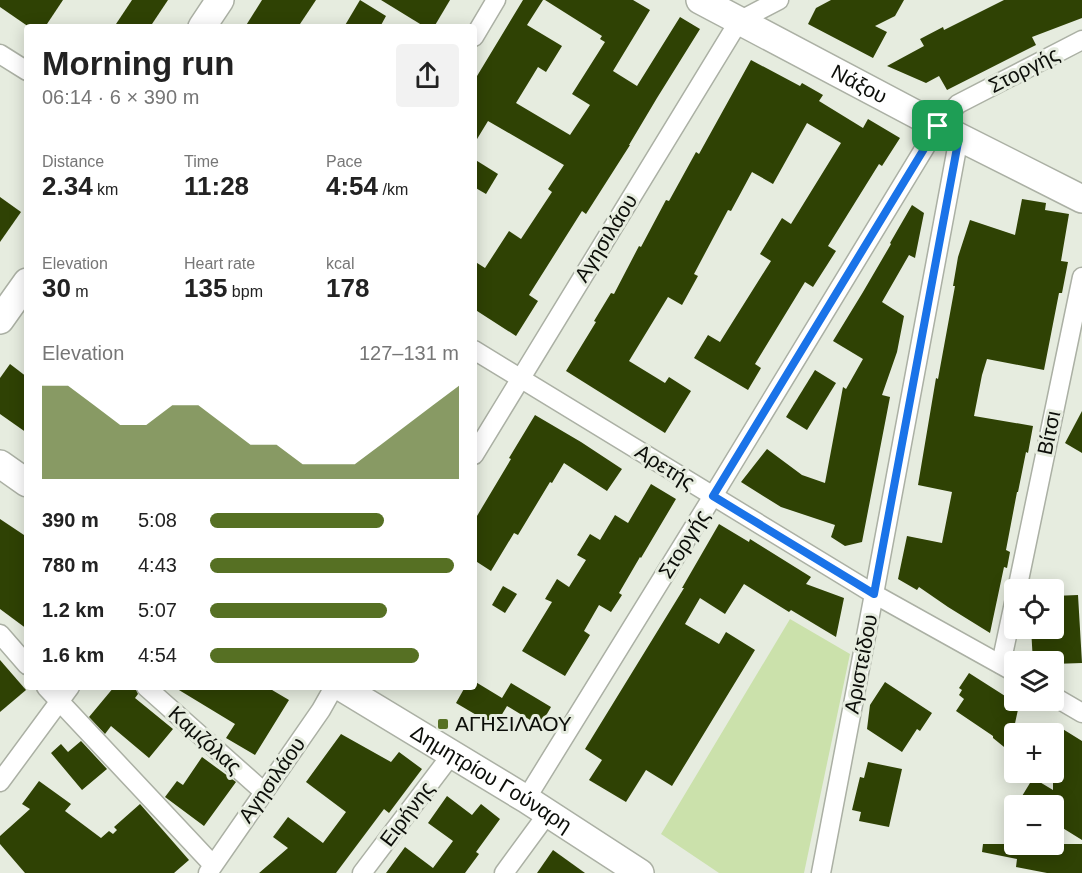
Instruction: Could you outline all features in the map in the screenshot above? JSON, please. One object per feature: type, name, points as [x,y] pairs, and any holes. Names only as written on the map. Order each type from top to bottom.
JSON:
[{"type":"street","points":[[204,24],[220,0]]},
{"type":"street","points":[[477,32],[496,0]]},
{"type":"street","name":"Νάξου","points":[[700,0],[1082,200]]},
{"type":"street","points":[[739,21],[779,0]]},
{"type":"street","name":"Αγησιλάου","points":[[477,450],[739,21]]},
{"type":"street","name":"Στοργής","points":[[504,873],[537,806],[713,496],[949,131],[958,104],[1082,40]]},
{"type":"street","points":[[0,54],[24,69]]},
{"type":"street","name":"Αριστείδου","points":[[821,873],[874,594],[949,131]]},
{"type":"street","name":"Βίτσι","points":[[1019,579],[1082,277]]},
{"type":"street","points":[[0,320],[24,286]]},
{"type":"street","name":"Αρετής","points":[[477,352],[874,594],[1004,666]]},
{"type":"street","points":[[0,464],[24,481]]},
{"type":"street","points":[[0,634],[24,662]]},
{"type":"street","name":"Καμζόλας","points":[[149,690],[264,792]]},
{"type":"street","name":"Αγησιλάου","points":[[210,869],[321,710],[332,690]]},
{"type":"street","name":"Δημητρίου Γούναρη","points":[[346,690],[537,806],[640,873]]},
{"type":"street","points":[[0,782],[64,694],[210,869]]},
{"type":"street","points":[[1064,702],[1082,713]]},
{"type":"street","name":"Ειρήνης","points":[[362,873],[452,754]]},
{"type":"green space","points":[[790,619],[850,654],[804,873],[719,873],[661,834]]},
{"type":"building","points":[[0,0],[63,0],[47,24],[25,24],[0,7]]},
{"type":"building","points":[[132,0],[168,0],[152,24],[116,24]]},
{"type":"building","points":[[262,0],[316,0],[300,24],[247,24]]},
{"type":"building","points":[[360,0],[386,16],[382,24],[346,24]]},
{"type":"building","points":[[381,0],[450,0],[436,24],[420,24]]},
{"type":"building","points":[[523,0],[543,0],[527,25],[562,46],[546,72],[538,67],[516,103],[570,135],[590,105],[572,94],[605,42],[600,39],[602,36],[545,0],[633,0],[650,10],[613,71],[637,86],[680,17],[700,29],[586,214],[582,211],[529,295],[538,301],[516,336],[477,311],[477,263],[485,268],[509,231],[521,239],[552,192],[548,189],[564,165],[488,121],[477,139],[477,76]]},
{"type":"building","points":[[831,0],[904,0],[895,16],[875,26],[887,32],[873,58],[808,24],[816,8]]},
{"type":"building","points":[[1004,0],[1082,0],[1082,18],[1032,37],[1036,45],[947,90],[939,76],[926,83],[887,66],[924,46],[920,39],[943,27],[944,30]]},
{"type":"building","points":[[751,60],[800,86],[802,83],[823,95],[819,101],[863,128],[868,119],[900,138],[882,166],[879,164],[828,246],[836,251],[813,287],[805,282],[755,364],[761,368],[748,390],[694,358],[708,335],[720,342],[771,261],[760,254],[782,218],[791,224],[841,143],[807,123],[773,184],[752,172],[731,211],[728,210],[694,274],[698,276],[682,305],[668,297],[629,361],[665,383],[669,377],[691,391],[665,433],[566,371],[611,293],[614,294],[666,200],[669,201],[696,152],[699,154]]},
{"type":"building","points":[[477,161],[498,174],[486,194],[477,189]]},
{"type":"building","points":[[0,197],[21,212],[0,242]]},
{"type":"building","points":[[1022,199],[1046,203],[1045,210],[1069,214],[1061,261],[1068,262],[1062,293],[1059,293],[1044,370],[987,359],[982,375],[974,416],[1033,426],[1006,550],[1010,552],[1007,568],[1004,567],[990,633],[919,587],[917,590],[898,579],[907,536],[942,543],[952,492],[918,485],[936,378],[938,379],[955,286],[953,286],[958,257],[970,220],[1015,235]]},
{"type":"building","points":[[912,205],[924,213],[915,258],[909,255],[882,302],[904,316],[897,352],[882,395],[890,397],[862,542],[845,546],[831,537],[835,525],[781,507],[741,482],[767,449],[802,475],[825,483],[843,387],[846,389],[863,359],[833,341]]},
{"type":"building","points":[[10,364],[24,375],[24,431],[0,414],[0,378]]},
{"type":"building","points":[[815,370],[836,383],[807,430],[786,417]]},
{"type":"building","points":[[1082,411],[1082,453],[1065,443]]},
{"type":"building","points":[[535,415],[622,469],[607,491],[564,463],[518,535],[514,533],[491,571],[477,562],[477,516],[511,459],[509,458]]},
{"type":"building","points":[[651,484],[676,499],[619,593],[622,595],[611,612],[599,605],[584,631],[590,635],[565,676],[522,651],[552,602],[545,599],[557,579],[569,587],[586,560],[577,555],[590,534],[600,540],[615,515],[628,523]]},
{"type":"building","points":[[0,519],[24,535],[24,627],[0,609]]},
{"type":"building","points":[[719,524],[749,542],[750,539],[811,577],[806,584],[844,598],[836,637],[744,584],[725,614],[700,598],[685,624],[719,644],[726,632],[755,650],[672,786],[646,770],[626,802],[589,780],[602,760],[585,749],[684,588],[682,588]]},
{"type":"building","points":[[503,586],[517,594],[505,613],[492,605]]},
{"type":"building","points":[[1078,595],[1082,663],[1064,664],[1064,651],[1032,651],[1032,639],[1064,639],[1064,596]]},
{"type":"building","points":[[0,660],[26,690],[0,712]]},
{"type":"building","points":[[969,673],[1004,695],[1004,711],[1018,711],[1015,723],[1004,723],[1004,747],[993,736],[956,711],[964,699],[959,695],[962,690],[959,688]]},
{"type":"building","points":[[885,682],[932,713],[920,731],[917,729],[902,752],[867,729],[870,705]]},
{"type":"building","points":[[477,683],[502,698],[511,683],[551,707],[540,726],[507,706],[495,726],[456,703],[463,690],[477,690]]},
{"type":"building","points":[[112,690],[136,690],[138,694],[135,698],[173,729],[149,758],[111,726],[105,734],[89,717]]},
{"type":"building","points":[[179,690],[272,690],[289,700],[255,755],[226,738],[235,724]]},
{"type":"building","points":[[1064,730],[1082,741],[1082,840],[1064,829],[1064,795],[1023,795],[1030,783],[1041,783],[1053,790],[1053,783],[1064,783]]},
{"type":"building","points":[[341,734],[391,762],[399,752],[422,769],[389,813],[384,809],[336,873],[259,873],[288,848],[273,837],[288,817],[323,843],[346,812],[306,782]]},
{"type":"building","points":[[81,741],[107,769],[82,790],[51,753],[61,744],[68,752]]},
{"type":"building","points":[[202,757],[236,782],[204,826],[165,797],[177,781],[183,785]]},
{"type":"building","points":[[868,762],[902,769],[889,827],[859,821],[861,812],[852,810],[860,777],[864,778]]},
{"type":"building","points":[[39,781],[71,804],[65,811],[101,838],[109,831],[113,834],[117,830],[114,827],[140,804],[189,860],[174,873],[25,873],[0,844],[0,836],[30,809],[22,804]]},
{"type":"building","points":[[447,796],[472,815],[481,804],[500,819],[476,852],[479,854],[465,873],[386,873],[405,847],[433,868],[453,841],[428,823]]},
{"type":"building","points":[[983,844],[1004,844],[1004,855],[1064,855],[1064,844],[1082,844],[1082,873],[1047,873],[1016,867],[1017,859],[982,852]]},
{"type":"building","points":[[553,850],[585,873],[537,873]]},
{"type":"place","name":"ΑΓΗΣΙΛΑΟΥ","points":[[443,724]]},
{"type":"route","points":[[938,126],[959,137],[874,594],[713,496],[938,126]]}]
